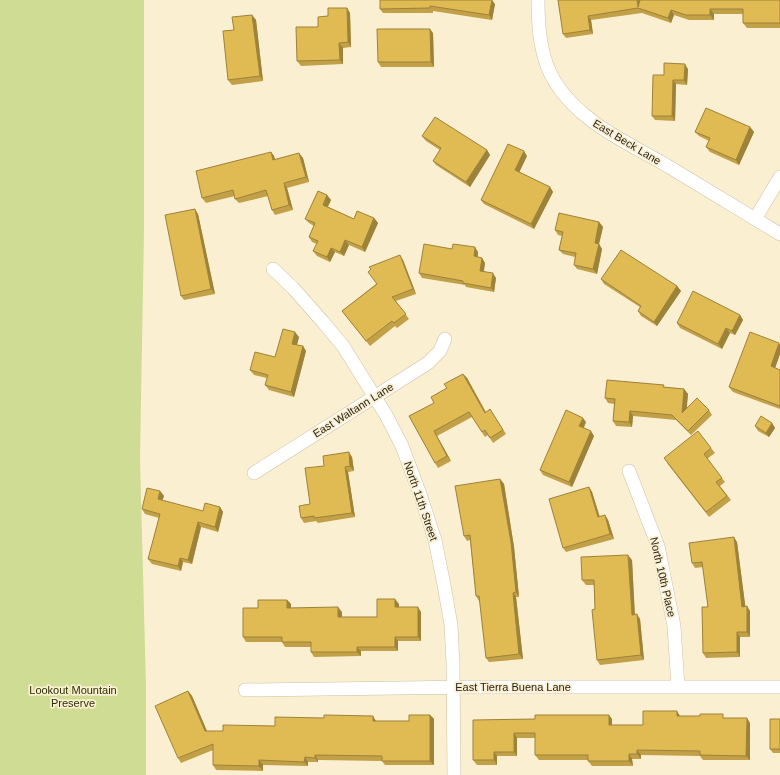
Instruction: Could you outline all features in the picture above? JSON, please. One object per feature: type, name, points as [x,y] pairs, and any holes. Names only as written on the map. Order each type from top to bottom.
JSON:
[{"type":"street","name":"East Beck Lane","points":[[538,0],[540,37],[546,61],[554,81],[580,112],[610,132],[780,234]]},
{"type":"street","points":[[755,219],[780,177]]},
{"type":"street","name":"North 11th Street","points":[[273,269],[293,288],[343,346],[376,397],[402,446],[435,540],[451,625],[453,664],[454,775]]},
{"type":"street","name":"East Waltann Lane","points":[[254,473],[428,363],[440,351],[444,339]]},
{"type":"street","name":"North 10th Place","points":[[628,471],[658,546],[674,626],[678,687]]},
{"type":"street","name":"East Tierra Buena Lane","points":[[245,690],[453,687],[780,686]]},
{"type":"green space","name":"Lookout Mountain Preserve","points":[[0,0],[144,0],[144,230],[140,459],[146,687],[146,775],[0,775]]},
{"type":"building","points":[[380,0],[492,0],[489,15],[430,6],[430,8],[380,9]]},
{"type":"building","points":[[558,0],[637,0],[638,7],[640,0],[780,0],[780,23],[743,23],[743,9],[710,9],[710,15],[686,15],[671,10],[668,18],[638,8],[588,16],[590,30],[563,34]]},
{"type":"building","points":[[328,8],[347,8],[348,42],[339,43],[340,60],[297,61],[296,27],[318,27],[318,17],[328,16]]},
{"type":"building","points":[[252,15],[260,76],[228,80],[223,31],[234,30],[232,17]]},
{"type":"building","points":[[377,29],[430,29],[431,62],[378,62]]},
{"type":"building","points":[[664,63],[685,64],[684,80],[673,80],[672,116],[652,116],[653,75],[664,75]]},
{"type":"building","points":[[706,108],[750,127],[736,160],[706,147],[710,138],[695,132]]},
{"type":"building","points":[[435,117],[487,150],[466,182],[433,161],[441,148],[422,136]]},
{"type":"building","points":[[508,144],[524,151],[515,170],[550,187],[531,224],[481,200]]},
{"type":"building","points":[[271,152],[273,160],[299,153],[306,177],[284,183],[289,205],[272,210],[266,190],[235,199],[233,190],[202,198],[196,171]]},
{"type":"building","points":[[318,191],[327,195],[323,205],[354,219],[357,211],[374,218],[362,247],[345,240],[340,252],[331,248],[327,257],[313,251],[318,241],[309,237],[315,223],[305,219]]},
{"type":"building","points":[[195,209],[211,289],[181,296],[165,215]]},
{"type":"building","points":[[559,213],[599,222],[595,243],[599,244],[593,269],[574,265],[576,253],[559,250],[563,232],[555,230]]},
{"type":"building","points":[[424,244],[452,249],[453,244],[475,247],[474,256],[482,258],[480,271],[493,273],[491,288],[419,273]]},
{"type":"building","points":[[621,250],[677,286],[654,322],[638,311],[641,306],[601,279]]},
{"type":"building","points":[[400,255],[413,289],[392,297],[406,314],[394,323],[392,321],[366,341],[342,311],[377,284],[368,272],[371,269],[369,267]]},
{"type":"building","points":[[693,291],[740,315],[732,331],[726,328],[718,344],[677,323]]},
{"type":"building","points":[[283,329],[295,332],[292,344],[303,346],[291,392],[265,385],[268,375],[250,370],[255,352],[275,357]]},
{"type":"building","points":[[750,332],[779,343],[771,366],[780,370],[780,406],[729,387]]},
{"type":"building","points":[[463,374],[485,413],[490,409],[503,430],[490,438],[485,430],[482,432],[469,412],[434,431],[447,456],[435,463],[409,416],[434,403],[431,397],[447,388],[444,384]]},
{"type":"building","points":[[607,380],[664,385],[663,387],[684,389],[682,413],[697,398],[709,410],[688,431],[672,415],[630,411],[629,422],[613,421],[615,399],[605,398]]},
{"type":"building","points":[[566,410],[583,418],[579,426],[591,431],[569,482],[540,470]]},
{"type":"building","points":[[761,416],[772,423],[766,433],[755,426]]},
{"type":"building","points":[[698,431],[711,448],[704,454],[722,478],[716,482],[727,496],[706,512],[664,458]]},
{"type":"building","points":[[349,452],[350,466],[345,467],[352,513],[314,518],[314,516],[301,518],[299,506],[310,504],[305,468],[324,466],[323,456]]},
{"type":"building","points":[[500,479],[511,542],[516,592],[513,593],[519,654],[486,658],[479,596],[476,596],[470,535],[464,536],[455,486]]},
{"type":"building","points":[[589,487],[598,517],[605,515],[610,534],[563,548],[549,499]]},
{"type":"building","points":[[147,488],[160,491],[158,499],[203,511],[205,503],[220,507],[215,527],[198,522],[188,560],[180,558],[178,566],[148,559],[160,514],[142,509]]},
{"type":"building","points":[[734,537],[742,607],[747,606],[747,632],[737,632],[737,652],[703,653],[702,607],[708,607],[702,562],[692,563],[689,543]]},
{"type":"building","points":[[628,555],[632,615],[637,614],[641,655],[597,660],[592,610],[595,609],[594,580],[582,580],[581,557]]},
{"type":"building","points":[[377,599],[395,599],[395,607],[418,607],[418,637],[395,637],[395,647],[357,647],[357,652],[311,652],[311,642],[282,642],[282,637],[243,637],[243,608],[258,608],[258,600],[287,600],[287,608],[338,607],[338,617],[377,617]]},
{"type":"building","points":[[188,691],[205,731],[223,731],[223,725],[275,726],[275,717],[324,718],[324,715],[373,716],[373,721],[409,721],[409,715],[430,715],[430,761],[382,761],[382,756],[315,755],[315,758],[305,757],[304,762],[259,760],[259,766],[213,765],[213,744],[178,758],[155,706]]},
{"type":"building","points":[[643,711],[677,711],[677,716],[723,714],[723,718],[747,718],[746,756],[700,755],[700,751],[637,750],[637,754],[629,754],[629,761],[588,761],[588,755],[535,755],[535,733],[514,733],[514,752],[494,752],[494,760],[473,760],[473,720],[535,719],[535,715],[609,715],[609,725],[643,725]]},
{"type":"building","points":[[770,719],[780,719],[780,749],[770,749]]}]
